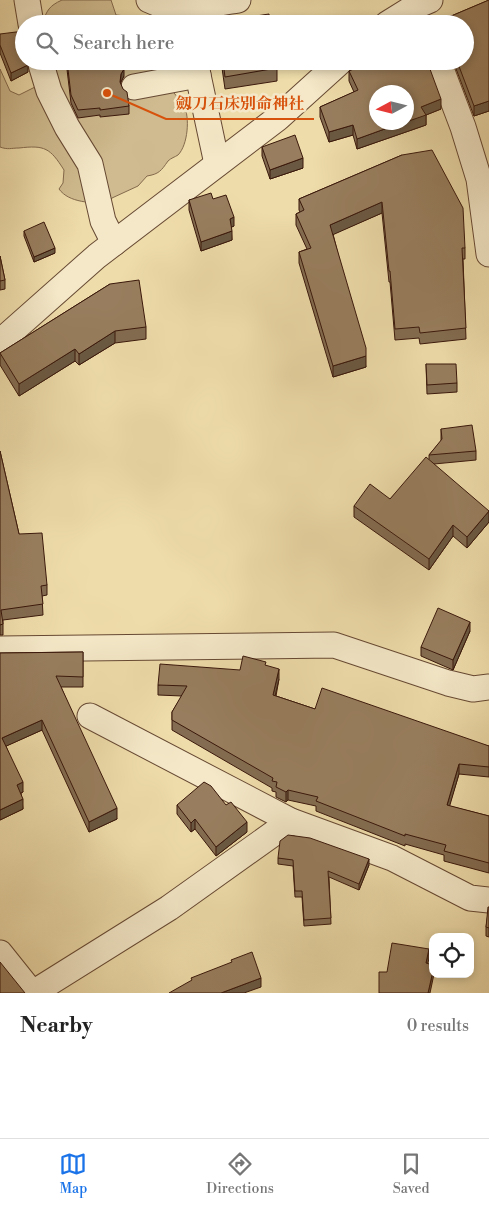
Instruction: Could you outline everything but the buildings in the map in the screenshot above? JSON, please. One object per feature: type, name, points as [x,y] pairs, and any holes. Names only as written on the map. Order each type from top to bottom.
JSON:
[{"type":"street","points":[[27,0],[30,15]]},
{"type":"street","points":[[149,0],[183,15]]},
{"type":"street","points":[[188,15],[238,0]]},
{"type":"street","points":[[404,15],[420,7]]},
{"type":"street","points":[[43,70],[49,91],[67,127],[90,164],[103,221],[114,243]]},
{"type":"street","points":[[134,87],[189,70]]},
{"type":"street","points":[[196,70],[217,164]]},
{"type":"street","points":[[0,342],[97,256],[278,118],[331,70]]},
{"type":"street","points":[[441,70],[463,127],[479,179],[489,254]]},
{"type":"street","points":[[0,649],[334,645],[448,683],[473,689],[489,687]]},
{"type":"street","points":[[90,716],[292,821],[392,858],[470,898],[489,900]]},
{"type":"street","points":[[0,953],[33,993],[169,908],[292,821]]},
{"type":"shaded area","points":[[62,0],[111,0],[116,15],[45,15],[54,4]]},
{"type":"shaded area","points":[[0,69],[10,91],[19,95],[35,87],[37,70],[174,70],[176,76],[174,93],[183,104],[187,117],[184,145],[178,155],[170,159],[159,172],[147,176],[138,186],[112,198],[108,203],[75,200],[63,194],[59,189],[63,183],[64,170],[55,157],[46,150],[35,147],[7,149],[0,147]]},
{"type":"place","name":"劔刀石床別命神社","points":[[107,93]]}]
